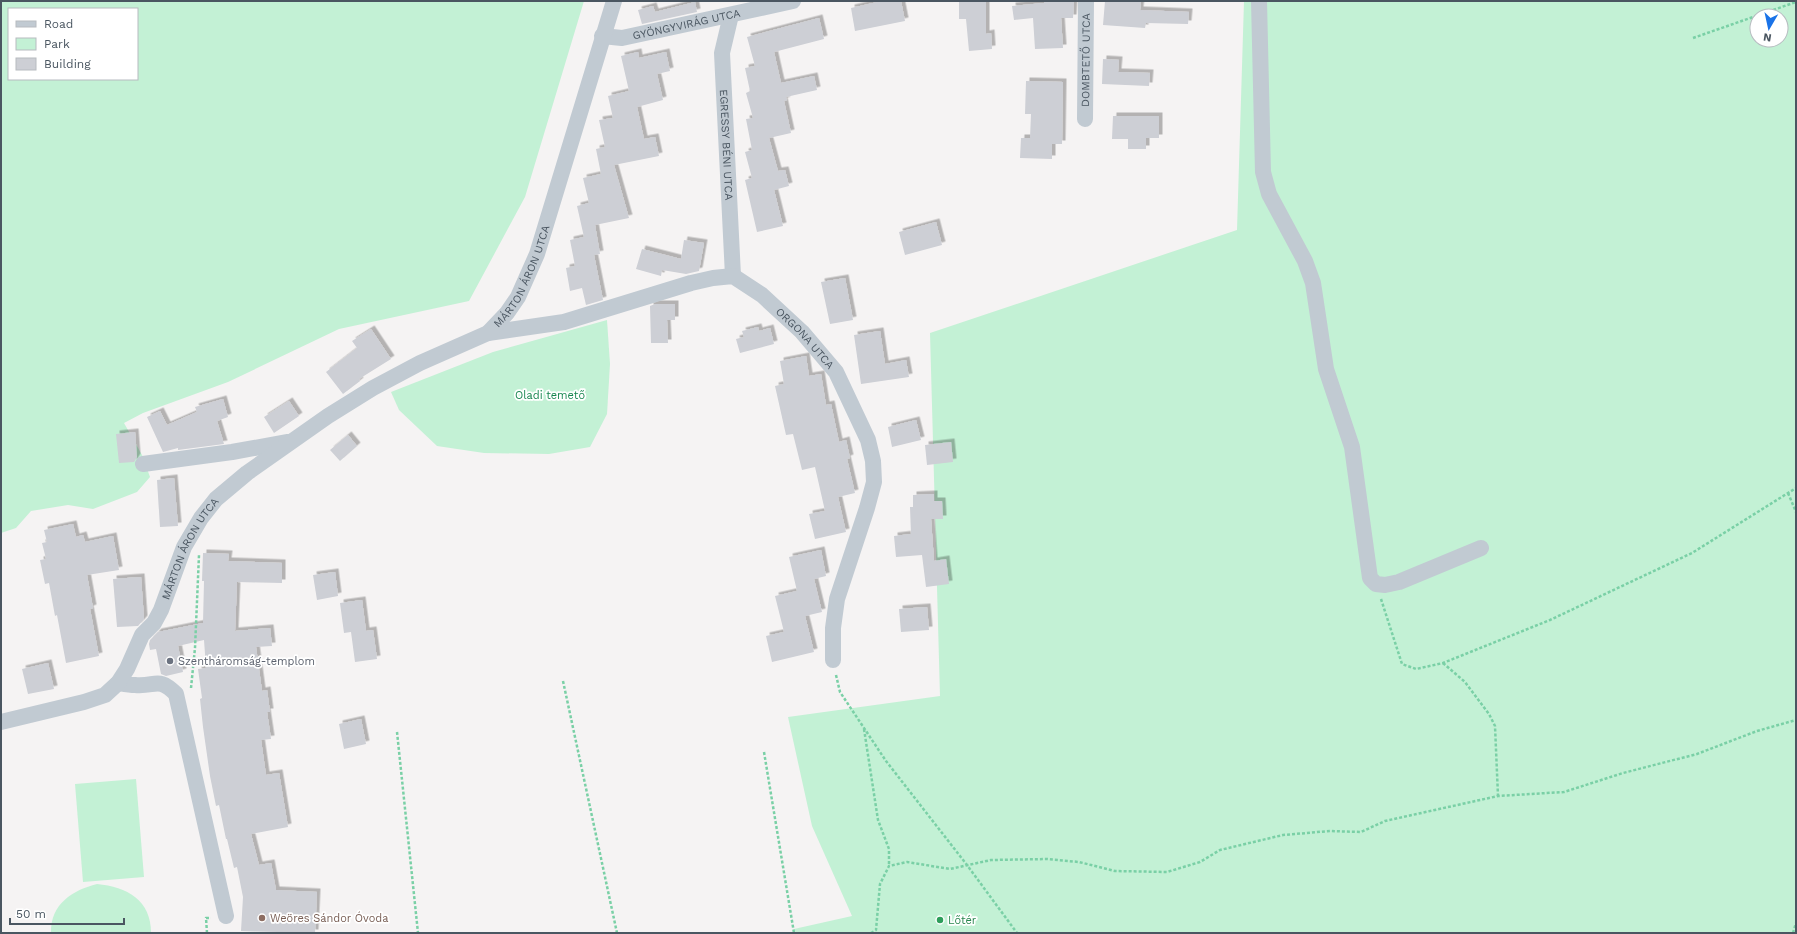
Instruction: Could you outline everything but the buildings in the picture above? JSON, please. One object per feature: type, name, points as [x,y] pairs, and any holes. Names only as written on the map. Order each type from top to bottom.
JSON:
[{"type":"street","name":"MÁRTON ÁRON UTCA","points":[[1,722],[84,702],[104,695],[118,683],[127,669],[142,635],[154,623],[161,610],[184,547],[201,518],[216,499],[247,473],[292,441],[373,388],[420,363],[488,333],[507,313],[518,297],[537,254],[602,36],[614,1]]},
{"type":"street","name":"GYÖNGYVIRÁG UTCA","points":[[602,36],[622,38],[793,1]]},
{"type":"street","name":"DOMBTETŐ UTCA","points":[[1085,119],[1086,1]]},
{"type":"street","points":[[1259,1],[1263,172],[1269,194],[1305,261],[1313,283],[1326,369],[1352,447],[1370,578],[1376,584],[1385,586],[1399,582],[1481,548]]},
{"type":"street","name":"EGRESSY BÉNI UTCA","points":[[731,15],[722,53],[733,276]]},
{"type":"street","points":[[488,333],[564,322],[691,283],[713,278],[733,276]]},
{"type":"street","name":"ORGONA UTCA","points":[[733,276],[762,295],[802,332],[836,372],[868,440],[873,461],[874,482],[837,599],[833,628],[833,660]]},
{"type":"street","name":"MÁRTON ÁRON UTCA","points":[[143,464],[232,452],[292,441]]},
{"type":"street","points":[[118,683],[135,685],[159,682],[169,687],[176,694],[226,916]]},
{"type":"path","points":[[1693,38],[1796,2]]},
{"type":"path","points":[[1376,584],[1402,664],[1416,669],[1444,662],[1550,620],[1692,553],[1796,488]]},
{"type":"path","points":[[1788,493],[1796,512]]},
{"type":"path","points":[[176,694],[190,689],[194,648],[199,553]]},
{"type":"path","points":[[833,660],[840,692],[863,728],[886,761],[967,865],[1017,933]]},
{"type":"path","points":[[1444,662],[1465,682],[1489,714],[1495,726],[1498,796]]},
{"type":"path","points":[[563,680],[617,933]]},
{"type":"path","points":[[889,866],[907,862],[950,869],[991,860],[1047,859],[1079,862],[1115,871],[1167,872],[1200,862],[1220,850],[1283,835],[1330,830],[1362,832],[1385,821],[1498,796],[1564,792],[1623,773],[1697,754],[1757,731],[1796,720]]},
{"type":"path","points":[[863,728],[878,820],[889,849],[889,866],[880,884],[876,930],[871,933]]},
{"type":"path","points":[[397,732],[418,933]]},
{"type":"path","points":[[764,752],[794,933]]},
{"type":"path","points":[[1793,933],[1796,923]]},
{"type":"green space","points":[[1,1],[584,1],[525,197],[469,301],[339,329],[228,382],[143,413],[124,423],[142,455],[150,477],[137,492],[93,509],[68,505],[31,511],[16,528],[1,533]]},
{"type":"green space","points":[[1244,1],[1796,1],[1796,933],[796,933],[794,929],[852,916],[812,826],[788,717],[940,696],[930,333],[1237,230]]},
{"type":"green space","name":"Oladi temető","points":[[607,320],[610,364],[607,414],[590,447],[549,454],[484,453],[437,446],[399,410],[391,392],[493,352]]},
{"type":"green space","points":[[136,779],[144,877],[83,882],[75,784]]},
{"type":"green space","points":[[97,884],[118,888],[135,897],[147,912],[151,933],[51,933],[54,914],[59,906],[72,894]]},
{"type":"place","name":"Szentháromság-templom","points":[[170,661]]},
{"type":"place","name":"Weöres Sándor Óvoda","points":[[262,918]]},
{"type":"place","name":"Lőtér","points":[[940,920]]}]
